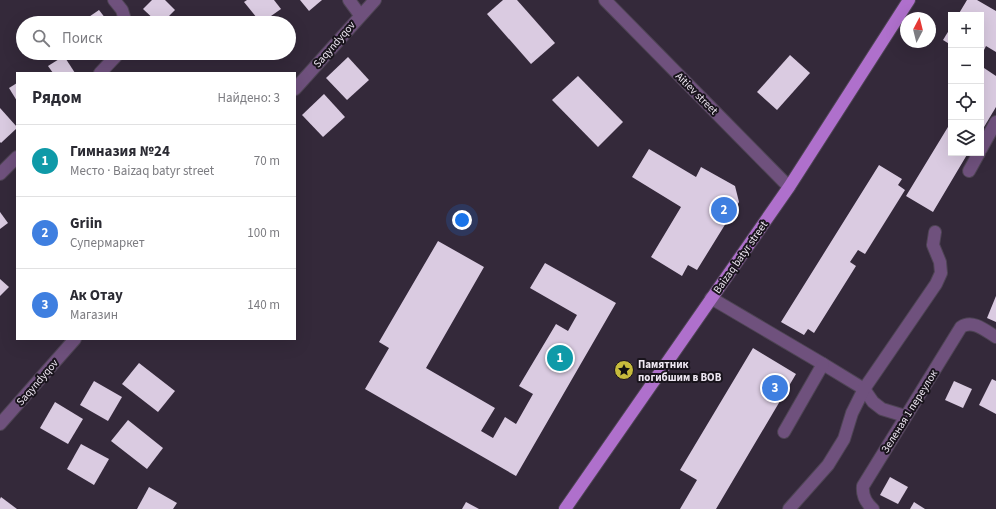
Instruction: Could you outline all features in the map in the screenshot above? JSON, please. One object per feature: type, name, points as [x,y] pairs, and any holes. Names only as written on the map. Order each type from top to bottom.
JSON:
[{"type":"main road","name":"Baizaq batyr street","points":[[565,509],[789,187],[909,0]]},
{"type":"street","points":[[114,0],[122,10],[124,16]]},
{"type":"street","points":[[349,0],[360,15]]},
{"type":"street","name":"Saqyndyqov","points":[[296,88],[375,0]]},
{"type":"street","name":"Aitiev street","points":[[605,0],[789,187]]},
{"type":"street","points":[[101,72],[112,60]]},
{"type":"street","points":[[984,144],[996,122]]},
{"type":"street","points":[[969,171],[977,156]]},
{"type":"street","points":[[0,174],[16,158]]},
{"type":"street","points":[[789,509],[828,465],[844,439],[852,413],[864,389],[936,284],[941,273],[940,262],[933,245],[935,232]]},
{"type":"street","points":[[712,298],[864,389],[873,402],[882,409],[905,416]]},
{"type":"street","name":"Зеленая 1 переулок","points":[[873,509],[862,492],[863,486],[905,416],[962,327],[965,324],[976,325],[996,337]]},
{"type":"street","name":"Saqyndyqov","points":[[0,424],[74,340]]},
{"type":"street","points":[[784,432],[823,364]]},
{"type":"building","points":[[152,0],[165,0],[175,10],[169,16],[150,16],[143,9]]},
{"type":"building","points":[[247,0],[274,0],[281,9],[271,16],[255,16],[244,2]]},
{"type":"building","points":[[300,0],[322,0],[309,11]]},
{"type":"building","points":[[503,0],[517,0],[555,43],[531,64],[487,14]]},
{"type":"building","points":[[967,0],[977,0],[996,11],[996,52],[986,46],[984,50],[984,12],[960,12]]},
{"type":"building","points":[[99,10],[104,16],[90,16]]},
{"type":"building","points":[[948,32],[948,43],[943,40]]},
{"type":"building","points":[[790,55],[810,73],[777,110],[757,92]]},
{"type":"building","points":[[348,57],[369,80],[347,100],[326,78]]},
{"type":"building","points":[[58,60],[67,60],[74,72],[52,72],[48,66]]},
{"type":"building","points":[[984,68],[996,76],[996,107],[984,127]]},
{"type":"building","points":[[578,76],[623,122],[598,147],[552,100]]},
{"type":"building","points":[[16,84],[16,99],[9,88]]},
{"type":"building","points":[[324,94],[345,117],[323,137],[302,115]]},
{"type":"building","points":[[0,108],[16,126],[16,129],[1,143]]},
{"type":"building","points":[[948,127],[948,156],[966,156],[933,212],[906,196]]},
{"type":"building","points":[[649,149],[696,177],[701,167],[735,186],[739,202],[697,270],[688,265],[682,276],[651,257],[681,207],[632,177]]},
{"type":"building","points":[[879,165],[902,179],[898,185],[905,190],[865,254],[858,250],[850,262],[856,266],[814,333],[808,329],[804,335],[781,322]]},
{"type":"building","points":[[0,212],[8,223],[0,229]]},
{"type":"building","points":[[438,241],[484,267],[426,368],[495,408],[481,431],[493,438],[505,417],[516,424],[533,394],[519,386],[556,324],[568,331],[577,315],[530,288],[545,263],[616,303],[516,476],[365,389],[389,348],[379,342]]},
{"type":"building","points":[[0,279],[9,287],[0,296]]},
{"type":"building","points":[[996,296],[996,322],[987,318]]},
{"type":"building","points":[[753,348],[796,374],[716,509],[680,509],[697,480],[680,470]]},
{"type":"building","points":[[139,363],[175,391],[158,412],[122,384]]},
{"type":"building","points":[[992,379],[996,381],[996,414],[979,405]]},
{"type":"building","points":[[94,381],[122,397],[108,421],[80,405]]},
{"type":"building","points":[[954,381],[972,389],[963,408],[945,400]]},
{"type":"building","points":[[55,402],[83,419],[68,444],[40,428]]},
{"type":"building","points":[[128,420],[163,448],[147,469],[111,441]]},
{"type":"building","points":[[81,444],[109,459],[94,485],[67,469]]},
{"type":"building","points":[[890,477],[908,487],[898,504],[880,495]]},
{"type":"building","points":[[149,487],[177,503],[173,509],[137,509]]},
{"type":"building","points":[[1,497],[17,509],[0,509]]},
{"type":"building","points":[[466,502],[479,509],[462,509]]},
{"type":"building","points":[[914,502],[925,509],[910,509]]},
{"type":"place","name":"Griin","points":[[724,210]]},
{"type":"place","name":"Гимназия №24","points":[[560,358]]},
{"type":"place","name":"Памятник погибшим в ВОВ","points":[[624,370]]},
{"type":"place","name":"Ак Отау","points":[[775,388]]}]
